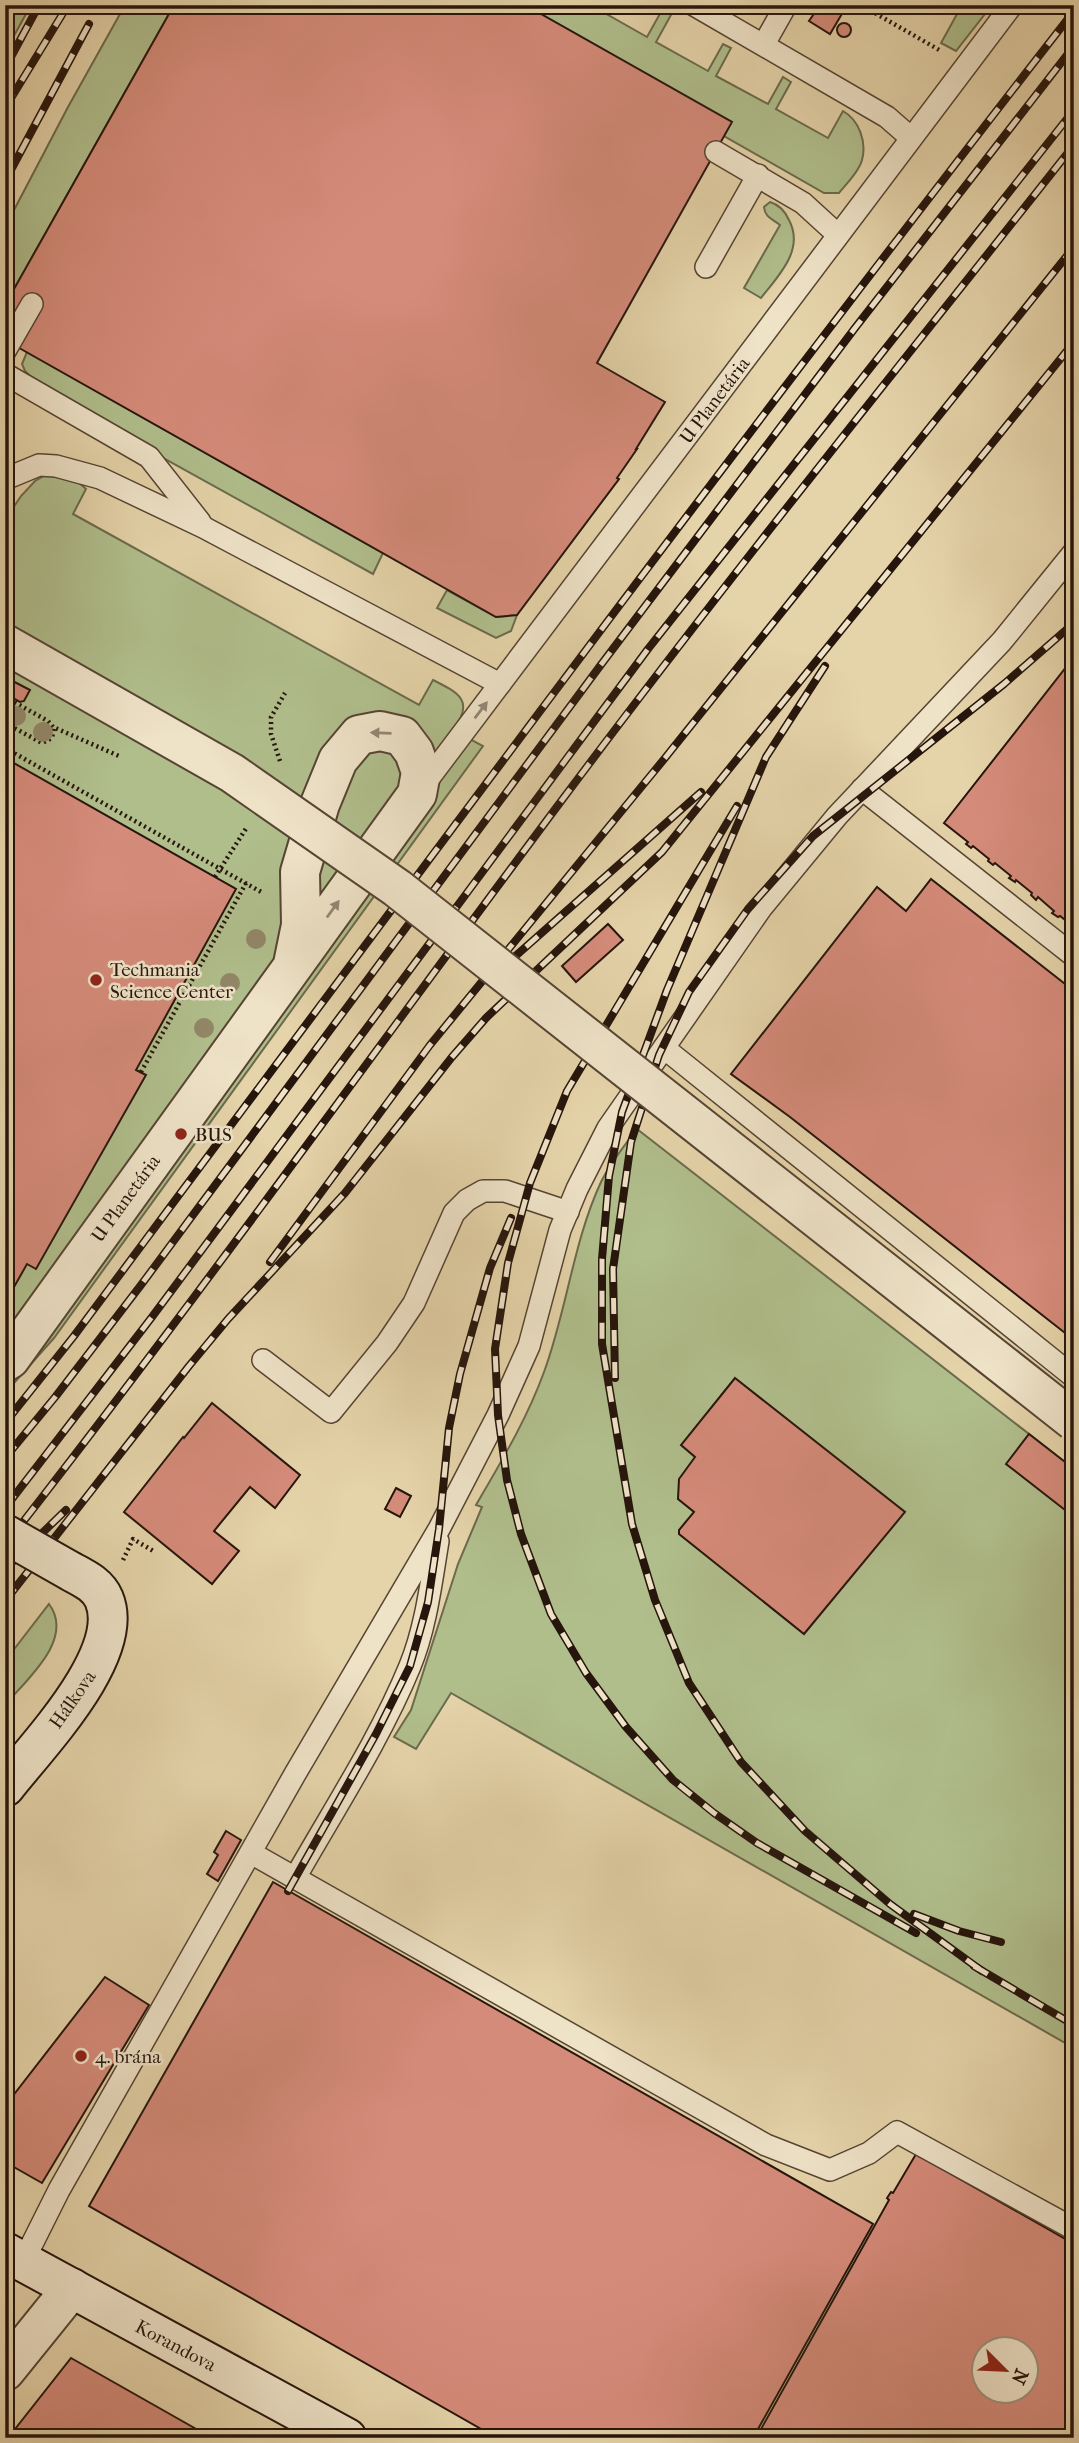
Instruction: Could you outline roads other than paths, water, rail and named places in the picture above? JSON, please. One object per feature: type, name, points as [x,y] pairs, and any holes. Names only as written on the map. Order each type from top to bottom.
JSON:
[{"type":"street","points":[[5,644],[232,774],[397,888],[1074,1421]]},
{"type":"street","name":"U Planetária","points":[[5,1362],[10,1359],[417,794],[421,772],[414,752],[402,736],[380,731],[359,735],[338,760],[320,804],[300,872],[301,925],[293,964]]},
{"type":"street","name":"Hálkova","points":[[5,1534],[97,1587],[105,1600],[108,1620],[101,1654],[84,1687],[5,1787]]},
{"type":"street","name":"Korandova","points":[[14,2257],[347,2438]]},
{"type":"street","points":[[5,2371],[72,2288]]},
{"type":"lane","points":[[694,5],[887,117],[911,138]]},
{"type":"lane","points":[[764,44],[786,5]]},
{"type":"lane","name":"U Planetária","points":[[417,794],[1012,5]]},
{"type":"lane","points":[[716,152],[803,203],[838,235]]},
{"type":"lane","points":[[706,267],[758,175]]},
{"type":"lane","points":[[5,351],[32,304]]},
{"type":"lane","points":[[5,374],[149,457],[203,527]]},
{"type":"lane","points":[[5,479],[39,465],[56,466],[100,478],[203,527],[500,684]]},
{"type":"lane","points":[[14,2257],[59,2190],[439,1529],[530,1346],[560,1230],[608,1128],[762,908],[837,816],[1002,641],[1072,561]]},
{"type":"lane","points":[[862,789],[1074,956]]},
{"type":"lane","points":[[664,1048],[1074,1377]]},
{"type":"lane","points":[[263,1360],[331,1412],[387,1343],[414,1303],[454,1213],[467,1200],[483,1191],[505,1191],[568,1212]]},
{"type":"lane","points":[[295,1878],[376,1734],[410,1666],[428,1602],[439,1529]]},
{"type":"lane","points":[[251,1853],[766,2145],[830,2170],[869,2153],[897,2132],[1074,2229]]},
{"type":"railway","points":[[5,68],[39,5]]},
{"type":"railway","points":[[5,108],[68,5]]},
{"type":"railway","points":[[5,1423],[74,1336],[695,505],[1074,11]]},
{"type":"railway","points":[[5,181],[89,24]]},
{"type":"railway","points":[[5,1458],[141,1285],[600,666],[855,328],[1074,46]]},
{"type":"railway","points":[[5,1508],[152,1317],[648,649],[1074,110]]},
{"type":"railway","points":[[5,1545],[214,1270],[683,640],[1074,145]]},
{"type":"railway","points":[[270,1262],[430,1045],[665,758],[1074,247]]},
{"type":"railway","points":[[5,1601],[189,1366],[228,1319],[345,1193],[486,1018],[662,852],[1074,342]]},
{"type":"railway","points":[[615,1378],[613,1269],[631,1142],[659,1055],[689,992],[748,909],[813,836],[1004,684],[1074,623]]},
{"type":"railway","points":[[825,666],[766,757],[667,990],[622,1112],[609,1176],[602,1259],[602,1344],[632,1524],[655,1600],[689,1683],[741,1762],[805,1831],[890,1904],[982,1971]]},
{"type":"railway","points":[[502,968],[701,792]]},
{"type":"railway","points":[[737,806],[567,1091],[530,1183],[508,1263],[495,1349],[498,1415],[507,1480],[521,1534],[551,1614],[586,1673],[626,1727],[673,1780],[757,1843],[916,1933]]},
{"type":"railway","points":[[288,1891],[376,1734],[410,1666],[428,1602],[439,1529],[449,1428],[460,1374],[490,1268],[511,1218]]},
{"type":"railway","points":[[5,1569],[66,1510]]},
{"type":"railway","points":[[914,1914],[959,1931],[1001,1942]]},
{"type":"railway","points":[[974,1966],[1074,2025]]},
{"type":"place","name":"Techmania Science Center","points":[[96,980]]},
{"type":"place","name":"BUS","points":[[181,1134]]},
{"type":"place","name":"4. brána","points":[[81,2056]]}]
